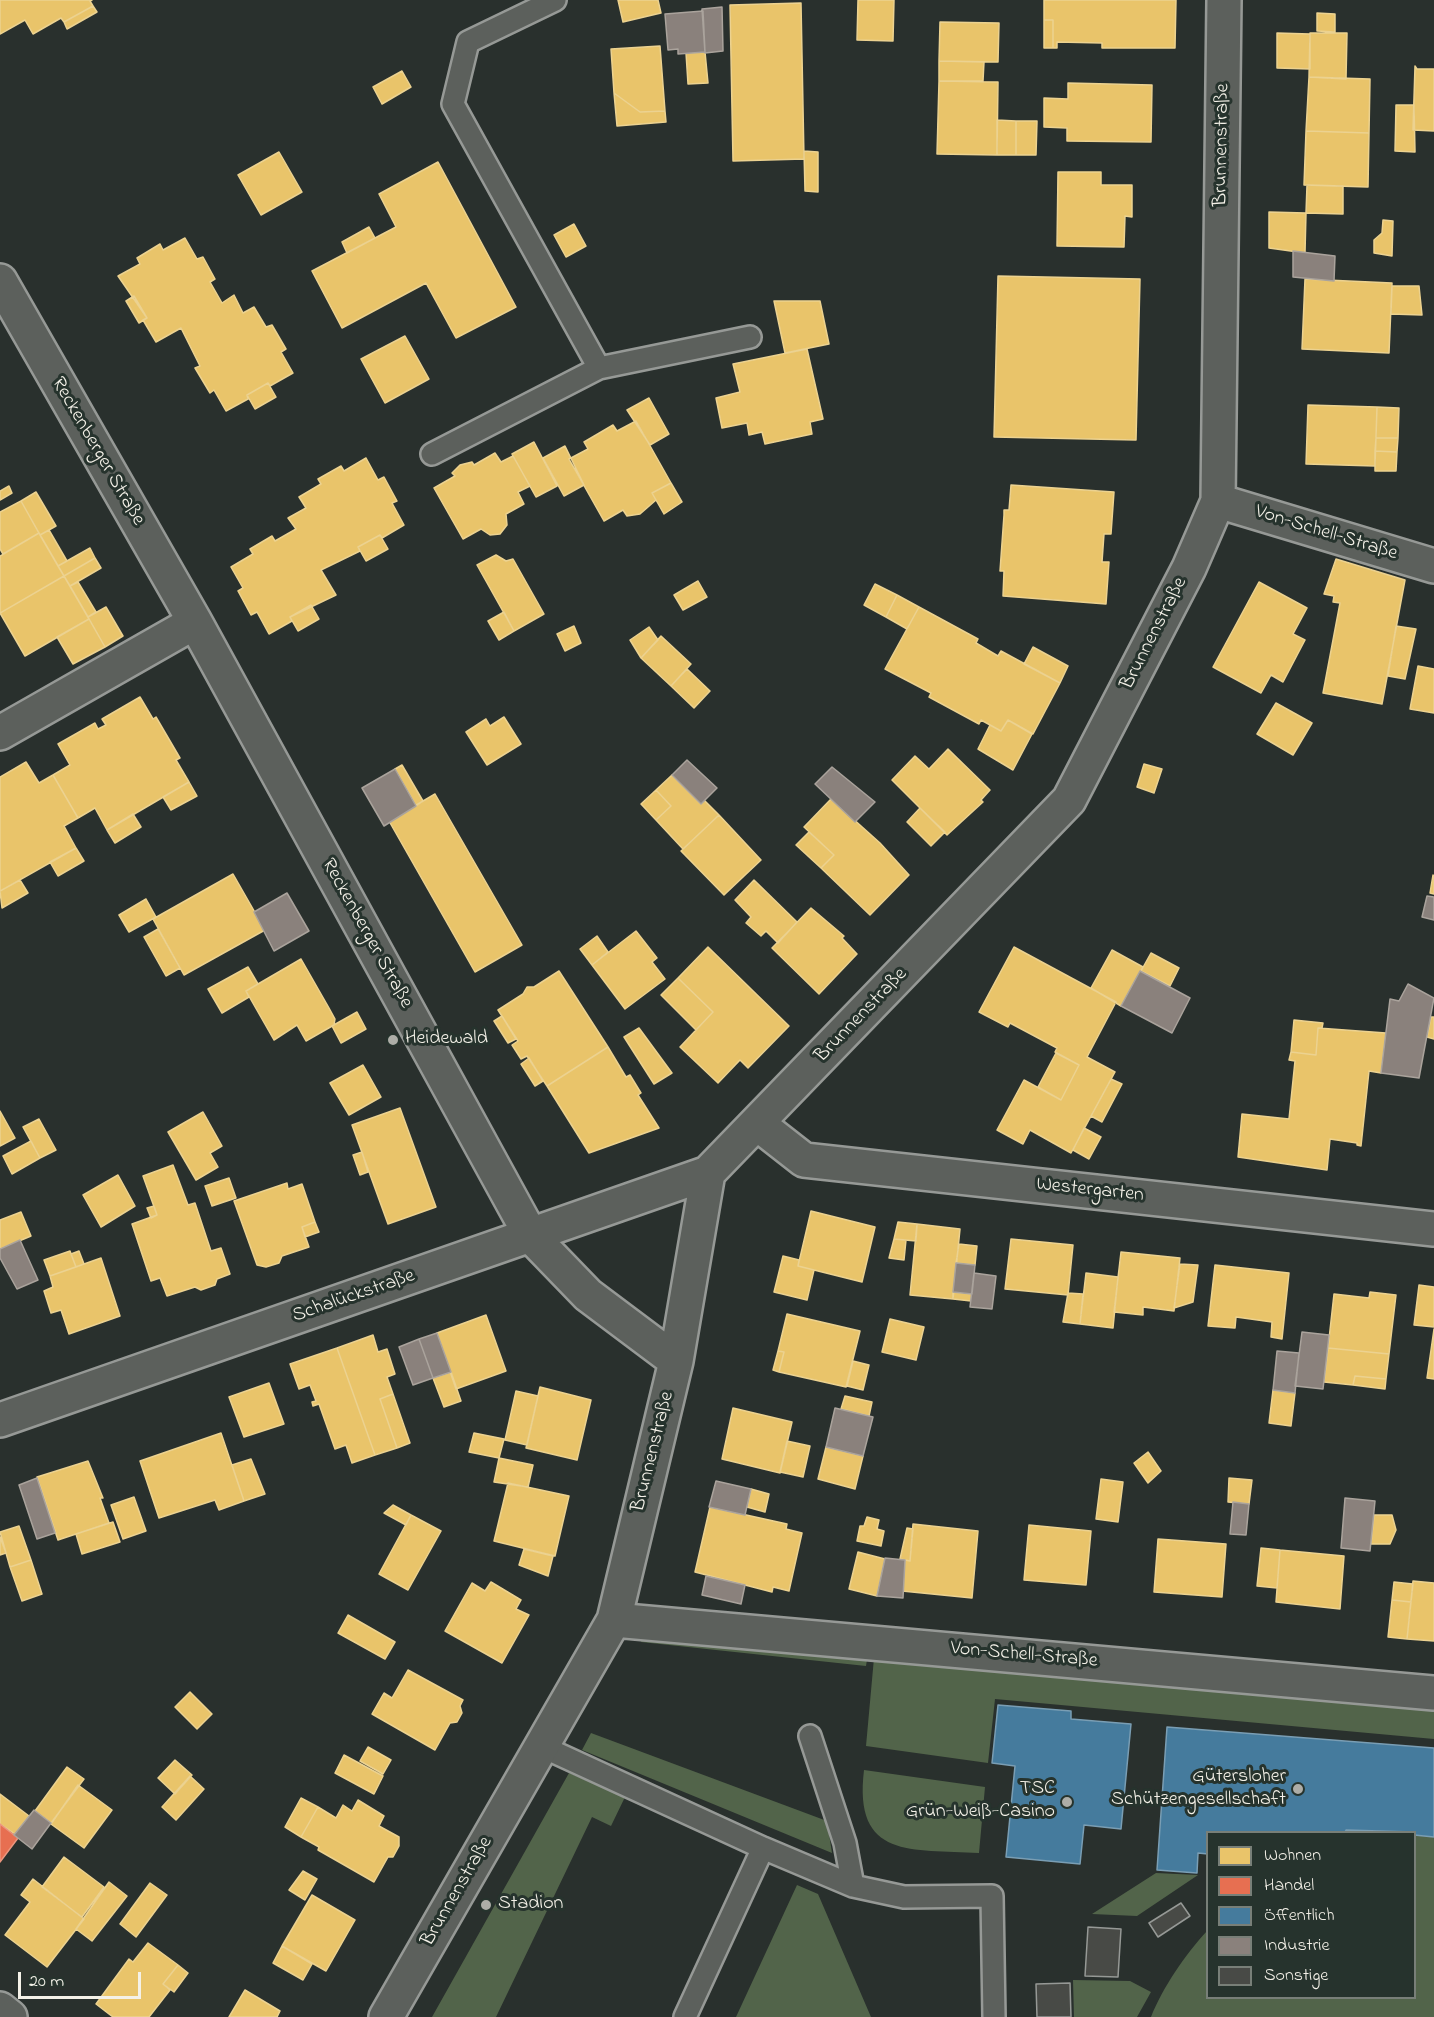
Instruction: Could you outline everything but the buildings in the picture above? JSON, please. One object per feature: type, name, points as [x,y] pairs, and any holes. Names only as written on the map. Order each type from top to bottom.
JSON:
[{"type":"street","name":"Brunnenstraße","points":[[386,2017],[614,1620],[676,1361],[708,1173],[758,1124],[1069,800],[1189,568],[1218,501],[1224,0]]},
{"type":"street","name":"Reckenberger Straße","points":[[2,290],[195,622],[531,1236],[588,1296],[676,1361]]},
{"type":"street","name":"Von-Schell-Straße","points":[[1218,501],[1434,566]]},
{"type":"street","points":[[0,733],[195,622]]},
{"type":"street","name":"Westergarten","points":[[758,1124],[804,1160],[1434,1229]]},
{"type":"street","name":"Schalückstraße","points":[[0,1420],[708,1173]]},
{"type":"street","name":"Von-Schell-Straße","points":[[614,1620],[1434,1693]]},
{"type":"street","points":[[0,2009],[10,2017]]},
{"type":"lane","points":[[555,0],[468,42],[453,104],[600,368]]},
{"type":"lane","points":[[432,454],[600,368],[750,337]]},
{"type":"lane","points":[[810,1736],[844,1843],[853,1886]]},
{"type":"lane","points":[[543,1747],[763,1848],[853,1886],[904,1897],[993,1896],[994,2017]]},
{"type":"lane","points":[[685,2017],[763,1848]]},
{"type":"green space","points":[[645,1632],[868,1653],[866,1666],[641,1642]]},
{"type":"green space","points":[[874,1658],[1434,1708],[1434,1739],[995,1699],[988,1763],[866,1746]]},
{"type":"green space","points":[[591,1733],[827,1821],[832,1853],[582,1750]]},
{"type":"green space","points":[[864,1770],[985,1787],[979,1853],[910,1849],[892,1844],[878,1835],[868,1820],[863,1799]]},
{"type":"green space","points":[[569,1773],[625,1797],[611,1826],[592,1817],[496,2017],[432,2017]]},
{"type":"green space","points":[[1416,1835],[1434,1837],[1434,2017],[1151,2017],[1175,1972],[1206,1932],[1206,1999],[1416,1999]]},
{"type":"green space","points":[[1156,1873],[1198,1875],[1137,1916],[1092,1914]]},
{"type":"green space","points":[[797,1885],[818,1894],[871,2017],[736,2017]]},
{"type":"green space","points":[[1073,1980],[1130,1981],[1151,1992],[1137,2017],[1074,2017]]},
{"type":"place","name":"Heidewald","points":[[393,1040]]},
{"type":"place","name":"Gütersloher Schützengesellschaft","points":[[1298,1789]]},
{"type":"place","name":"TSC Grün-Weiß-Casino","points":[[1067,1802]]},
{"type":"place","name":"Stadion","points":[[486,1905]]}]
